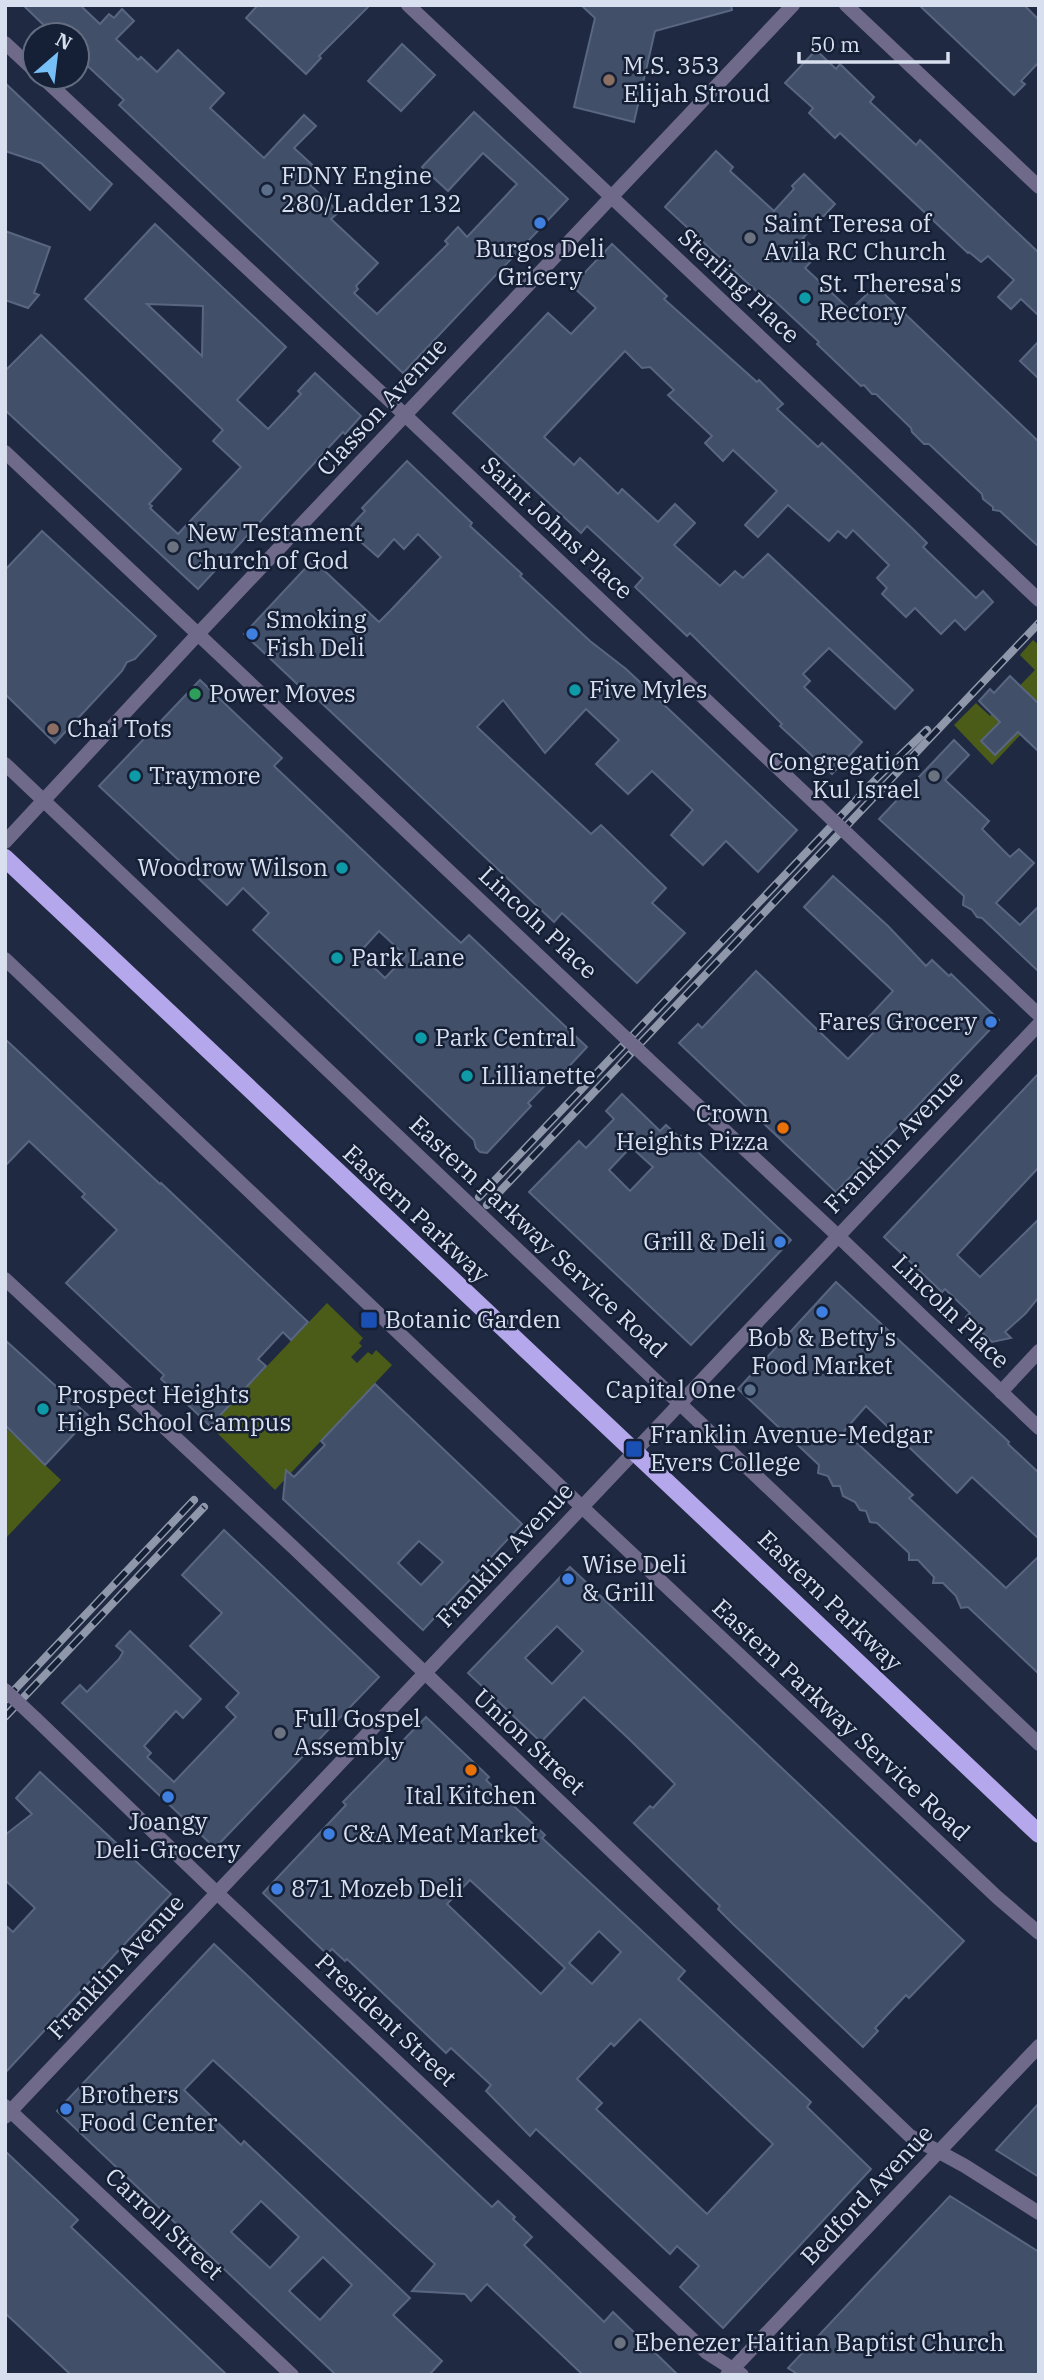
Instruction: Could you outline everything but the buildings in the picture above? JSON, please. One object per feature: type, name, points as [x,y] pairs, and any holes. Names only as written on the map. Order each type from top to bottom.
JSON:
[{"type":"main road","name":"Eastern Parkway","points":[[5,858],[1039,1834]]},
{"type":"street","name":"Sterling Place","points":[[408,5],[1035,597]]},
{"type":"street","name":"Classon Avenue","points":[[5,842],[793,5]]},
{"type":"street","points":[[846,5],[1039,187]]},
{"type":"street","points":[[5,43],[21,58]]},
{"type":"street","name":"Saint Johns Place","points":[[57,91],[1039,1015]]},
{"type":"street","name":"Lincoln Place","points":[[5,452],[1039,1427]]},
{"type":"street","name":"Eastern Parkway Service Road","points":[[5,764],[1039,1744]]},
{"type":"street","name":"Eastern Parkway Service Road","points":[[5,958],[582,1507],[998,1898],[1039,1933]]},
{"type":"street","name":"Franklin Avenue","points":[[7,2112],[1039,1024]]},
{"type":"street","name":"Union Street","points":[[5,1279],[293,1548],[910,2136],[1039,2213]]},
{"type":"street","points":[[1001,1392],[1039,1350]]},
{"type":"street","name":"President Street","points":[[5,1690],[706,2352],[734,2373]]},
{"type":"street","name":"Bedford Avenue","points":[[734,2373],[1039,2046]]},
{"type":"street","name":"Carroll Street","points":[[7,2112],[292,2375]]},
{"type":"green space","points":[[1033,640],[1039,645],[1039,715],[992,765],[954,725],[976,703],[990,716],[1035,670],[1020,655]]},
{"type":"green space","points":[[327,1303],[363,1338],[359,1343],[362,1346],[351,1357],[357,1363],[368,1352],[372,1355],[376,1350],[392,1365],[275,1490],[210,1426]]},
{"type":"green space","points":[[5,1427],[61,1480],[5,1539]]},
{"type":"railway","points":[[487,1205],[1039,623]]},
{"type":"railway","points":[[479,1197],[878,777],[927,730]]},
{"type":"railway","points":[[5,1700],[194,1500]]},
{"type":"railway","points":[[5,1717],[204,1507]]},
{"type":"place","name":"M.S. 353 Elijah Stroud","points":[[609,80]]},
{"type":"place","name":"FDNY Engine 280/Ladder 132","points":[[267,190]]},
{"type":"place","name":"Burgos Deli Gricery","points":[[540,223]]},
{"type":"place","name":"Saint Teresa of Avila RC Church","points":[[750,238]]},
{"type":"place","name":"St. Theresa's Rectory","points":[[805,298]]},
{"type":"place","name":"New Testament Church of God","points":[[173,547]]},
{"type":"place","name":"Smoking Fish Deli","points":[[252,634]]},
{"type":"place","name":"Five Myles","points":[[575,690]]},
{"type":"place","name":"Power Moves","points":[[195,694]]},
{"type":"place","name":"Chai Tots","points":[[53,729]]},
{"type":"place","name":"Traymore","points":[[135,776]]},
{"type":"place","name":"Congregation Kul Israel","points":[[934,776]]},
{"type":"place","name":"Woodrow Wilson","points":[[342,868]]},
{"type":"place","name":"Park Lane","points":[[337,958]]},
{"type":"place","name":"Fares Grocery","points":[[991,1022]]},
{"type":"place","name":"Park Central","points":[[421,1038]]},
{"type":"place","name":"Lillianette","points":[[467,1076]]},
{"type":"place","name":"Crown Heights Pizza","points":[[783,1128]]},
{"type":"place","name":"Grill & Deli","points":[[780,1242]]},
{"type":"place","name":"Bob & Betty's Food Market","points":[[822,1312]]},
{"type":"place","name":"Botanic Garden","points":[[369,1320]]},
{"type":"place","name":"Capital One","points":[[750,1390]]},
{"type":"place","name":"Prospect Heights High School Campus","points":[[43,1409]]},
{"type":"place","name":"Franklin Avenue-Medgar Evers College","points":[[634,1449]]},
{"type":"place","name":"Wise Deli & Grill","points":[[568,1579]]},
{"type":"place","name":"Full Gospel Assembly","points":[[280,1733]]},
{"type":"place","name":"Ital Kitchen","points":[[471,1770]]},
{"type":"place","name":"Joangy Deli-Grocery","points":[[168,1797]]},
{"type":"place","name":"C&A Meat Market","points":[[329,1834]]},
{"type":"place","name":"871 Mozeb Deli","points":[[277,1889]]},
{"type":"place","name":"Brothers Food Center","points":[[66,2109]]},
{"type":"place","name":"Ebenezer Haitian Baptist Church","points":[[620,2343]]}]
